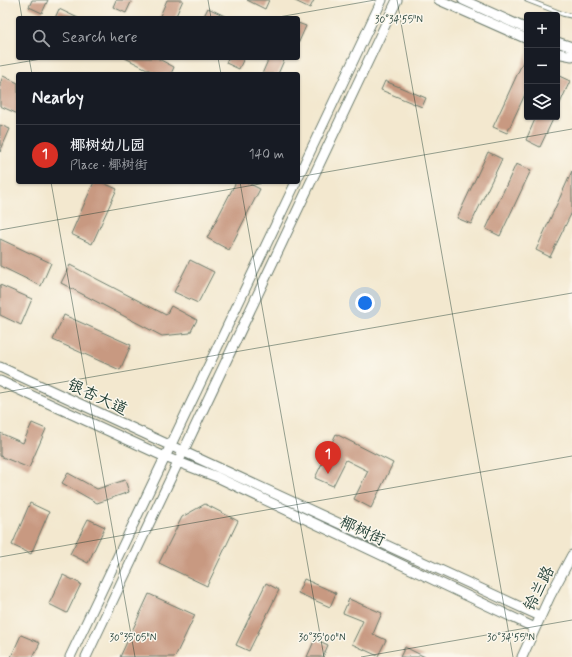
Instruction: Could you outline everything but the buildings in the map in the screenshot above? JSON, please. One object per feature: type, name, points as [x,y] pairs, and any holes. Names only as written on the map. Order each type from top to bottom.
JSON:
[{"type":"street","points":[[300,173],[382,0]]},
{"type":"street","points":[[86,657],[397,0]]},
{"type":"street","points":[[439,0],[524,38]]},
{"type":"street","points":[[463,0],[524,28]]},
{"type":"street","points":[[560,43],[572,47]]},
{"type":"street","points":[[560,54],[572,56]]},
{"type":"street","points":[[70,657],[295,184]]},
{"type":"street","name":"银杏大道","points":[[0,367],[123,424],[184,450]]},
{"type":"street","name":"银杏大道","points":[[0,381],[178,462]]},
{"type":"street","name":"椰树街","points":[[184,450],[540,616]]},
{"type":"street","name":"椰树街","points":[[178,462],[217,477],[535,628]]},
{"type":"street","name":"铃兰路","points":[[522,657],[540,616],[572,555]]},
{"type":"lane","points":[[528,0],[572,16]]},
{"type":"place","name":"椰树幼儿园","points":[[328,474]]}]
